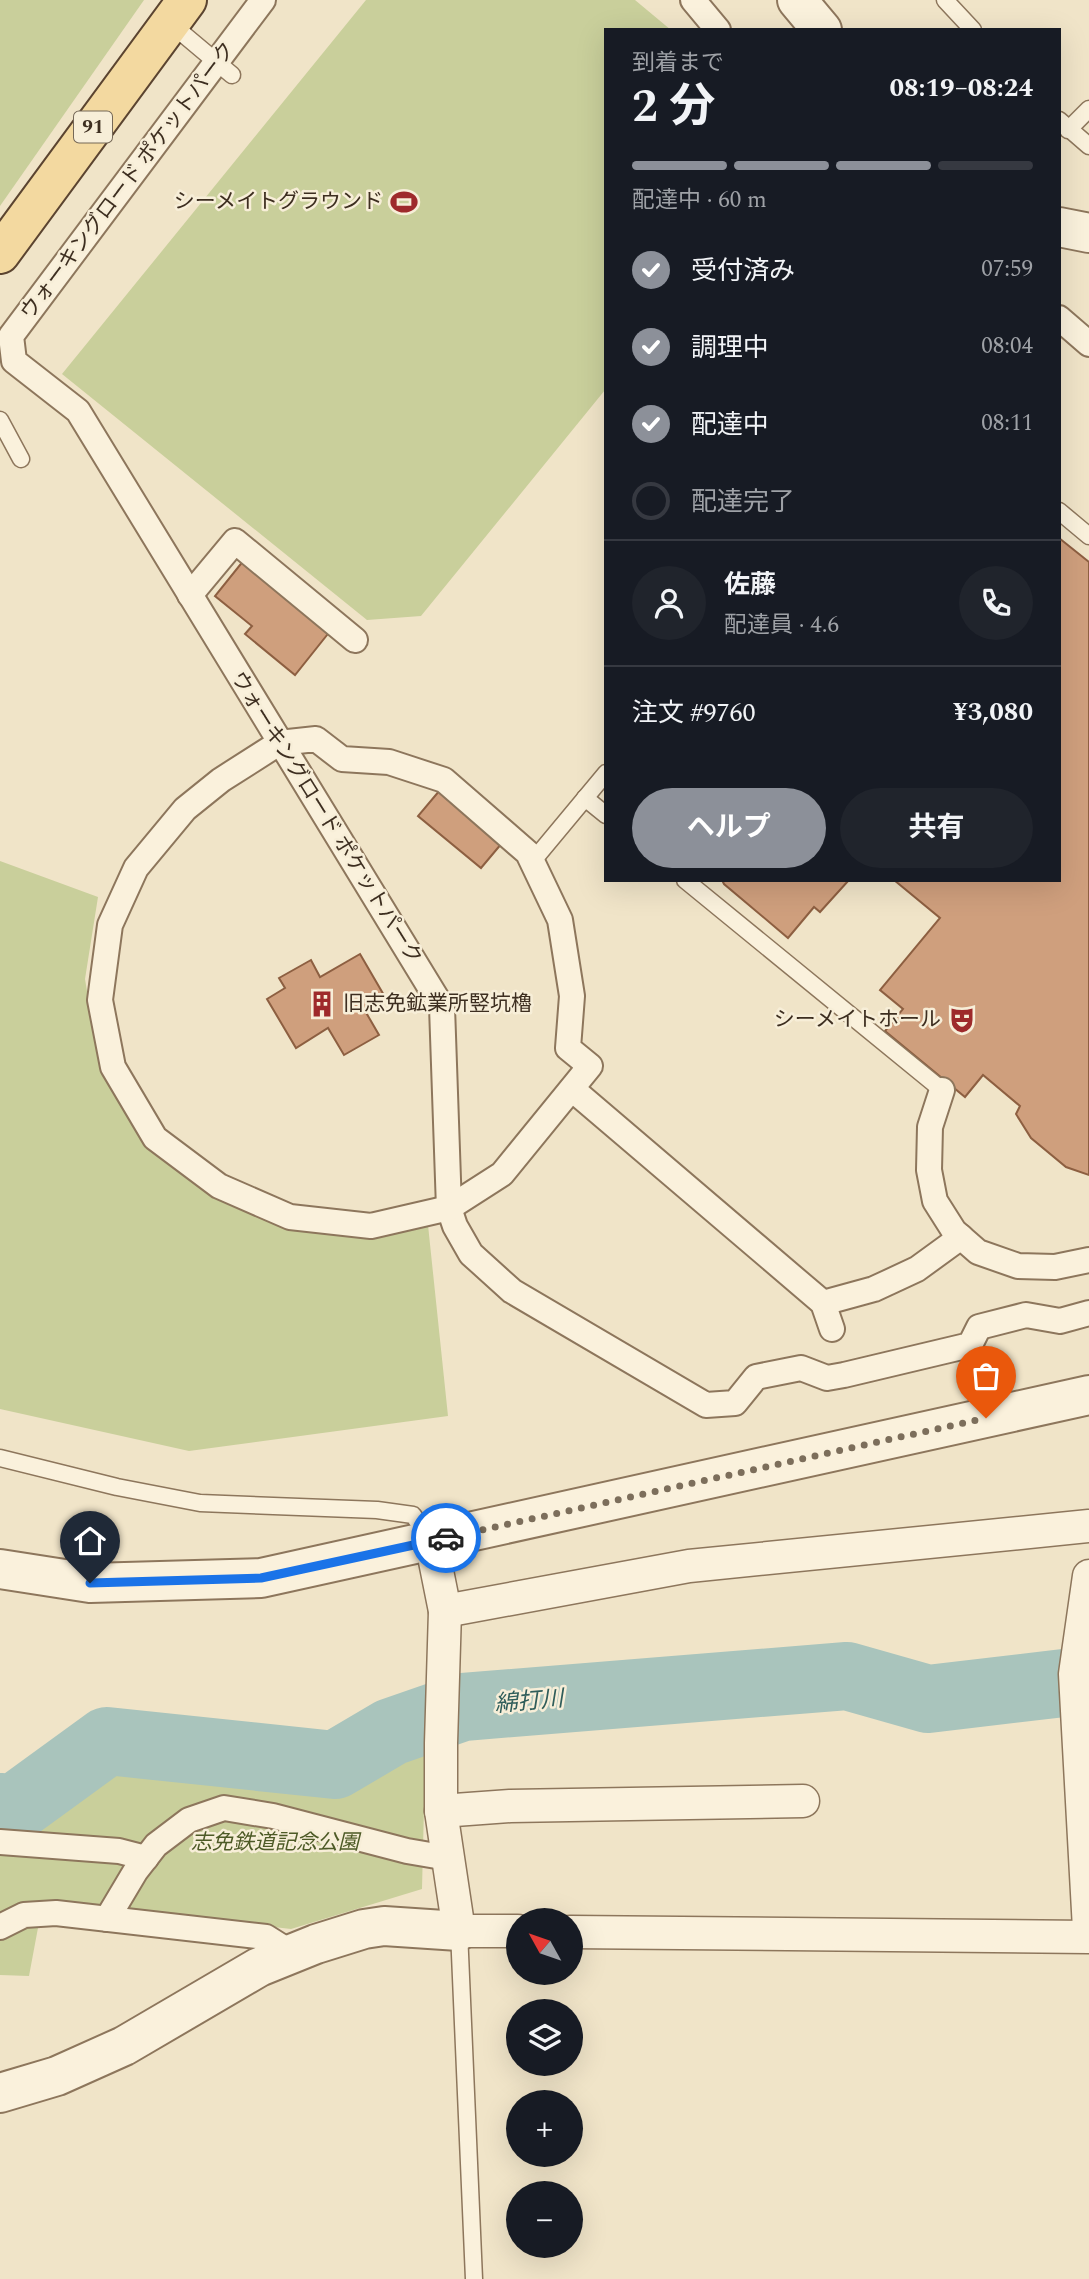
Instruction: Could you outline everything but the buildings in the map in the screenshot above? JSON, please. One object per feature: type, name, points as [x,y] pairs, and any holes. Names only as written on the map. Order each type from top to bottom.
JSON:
[{"type":"main road","name":"91","points":[[0,254],[178,11]]},
{"type":"street","name":"ウォーキングロード ポケットパーク","points":[[263,0],[11,336],[14,361],[78,411],[442,1007],[449,1208],[455,1226],[471,1254],[512,1292],[706,1405],[735,1403],[756,1377],[801,1368],[827,1378],[836,1377],[970,1345],[979,1327],[1026,1315],[1060,1321],[1089,1313]]},
{"type":"street","points":[[693,0],[716,28]]},
{"type":"street","points":[[797,0],[820,28]]},
{"type":"street","points":[[1061,227],[1089,233]]},
{"type":"street","points":[[1061,320],[1089,344]]},
{"type":"street","points":[[190,595],[235,541],[355,640]]},
{"type":"street","points":[[316,739],[342,758],[389,762],[444,780],[528,853],[561,920],[572,996],[568,1048],[590,1066],[502,1174],[449,1208],[371,1226],[290,1217],[219,1186],[155,1138],[113,1067],[100,1000],[110,925],[136,868],[185,809],[221,780],[279,743],[316,739]]},
{"type":"street","points":[[572,1089],[823,1303],[832,1329]]},
{"type":"street","points":[[942,1090],[930,1127],[929,1170],[935,1200],[961,1237],[978,1252],[1018,1266],[1055,1267],[1089,1260]]},
{"type":"street","points":[[823,1303],[874,1289],[917,1269],[961,1237]]},
{"type":"street","points":[[0,1569],[90,1583],[261,1578],[1089,1395]]},
{"type":"street","points":[[445,1611],[689,1566],[1089,1526]]},
{"type":"street","points":[[431,1541],[445,1611],[441,1811],[459,1931]]},
{"type":"street","points":[[1089,1576],[1075,1674],[1086,1826],[1089,1929]]},
{"type":"street","points":[[441,1811],[510,1806],[803,1801]]},
{"type":"street","points":[[107,1919],[156,1845],[189,1820],[224,1808],[273,1816],[407,1852],[448,1857]]},
{"type":"street","points":[[0,1842],[119,1851],[146,1858]]},
{"type":"street","points":[[0,1927],[24,1915],[56,1913],[266,1937],[293,1954]]},
{"type":"street","points":[[0,2093],[57,2076],[124,2046],[259,1967],[352,1933],[384,1926],[506,1931]]},
{"type":"street","points":[[583,1932],[1089,1937]]},
{"type":"lane","points":[[945,0],[971,28]]},
{"type":"lane","points":[[178,11],[232,75]]},
{"type":"lane","points":[[1089,109],[1063,125],[1089,146]]},
{"type":"lane","points":[[0,419],[21,459]]},
{"type":"lane","points":[[1061,513],[1089,536]]},
{"type":"lane","points":[[532,862],[604,775]]},
{"type":"lane","points":[[585,798],[604,813]]},
{"type":"lane","points":[[687,882],[942,1090]]},
{"type":"lane","points":[[0,1458],[117,1487],[200,1503],[377,1510],[413,1515],[431,1541]]},
{"type":"lane","points":[[459,1931],[474,2279]]},
{"type":"green space","points":[[0,0],[144,0],[0,206]]},
{"type":"green space","name":"シーメイトグラウンド","points":[[366,0],[635,0],[669,28],[604,28],[604,391],[421,616],[367,620],[62,374]]},
{"type":"green space","points":[[0,861],[98,897],[85,979],[98,1057],[149,1144],[218,1197],[428,1225],[448,1416],[189,1451],[0,1409]]},
{"type":"green space","name":"志免鉄道記念公園","points":[[426,1726],[422,1889],[291,1929],[43,1901],[29,1976],[0,1975],[0,1817],[26,1819],[113,1746],[359,1768]]},
{"type":"waterway","name":"綿打川","points":[[0,1807],[15,1808],[107,1741],[335,1765],[391,1732],[463,1707],[847,1676],[928,1699],[1089,1680]]},
{"type":"way so far","points":[[446,1538],[986,1418]]},
{"type":"place","name":"シーメイトグラウンド","points":[[404,202]]},
{"type":"place","name":"旧志免鉱業所竪坑櫓","points":[[322,1004]]},
{"type":"place","name":"シーメイトホール","points":[[962,1020]]},
{"type":"route","points":[[90,1583],[261,1578],[446,1538]]}]
